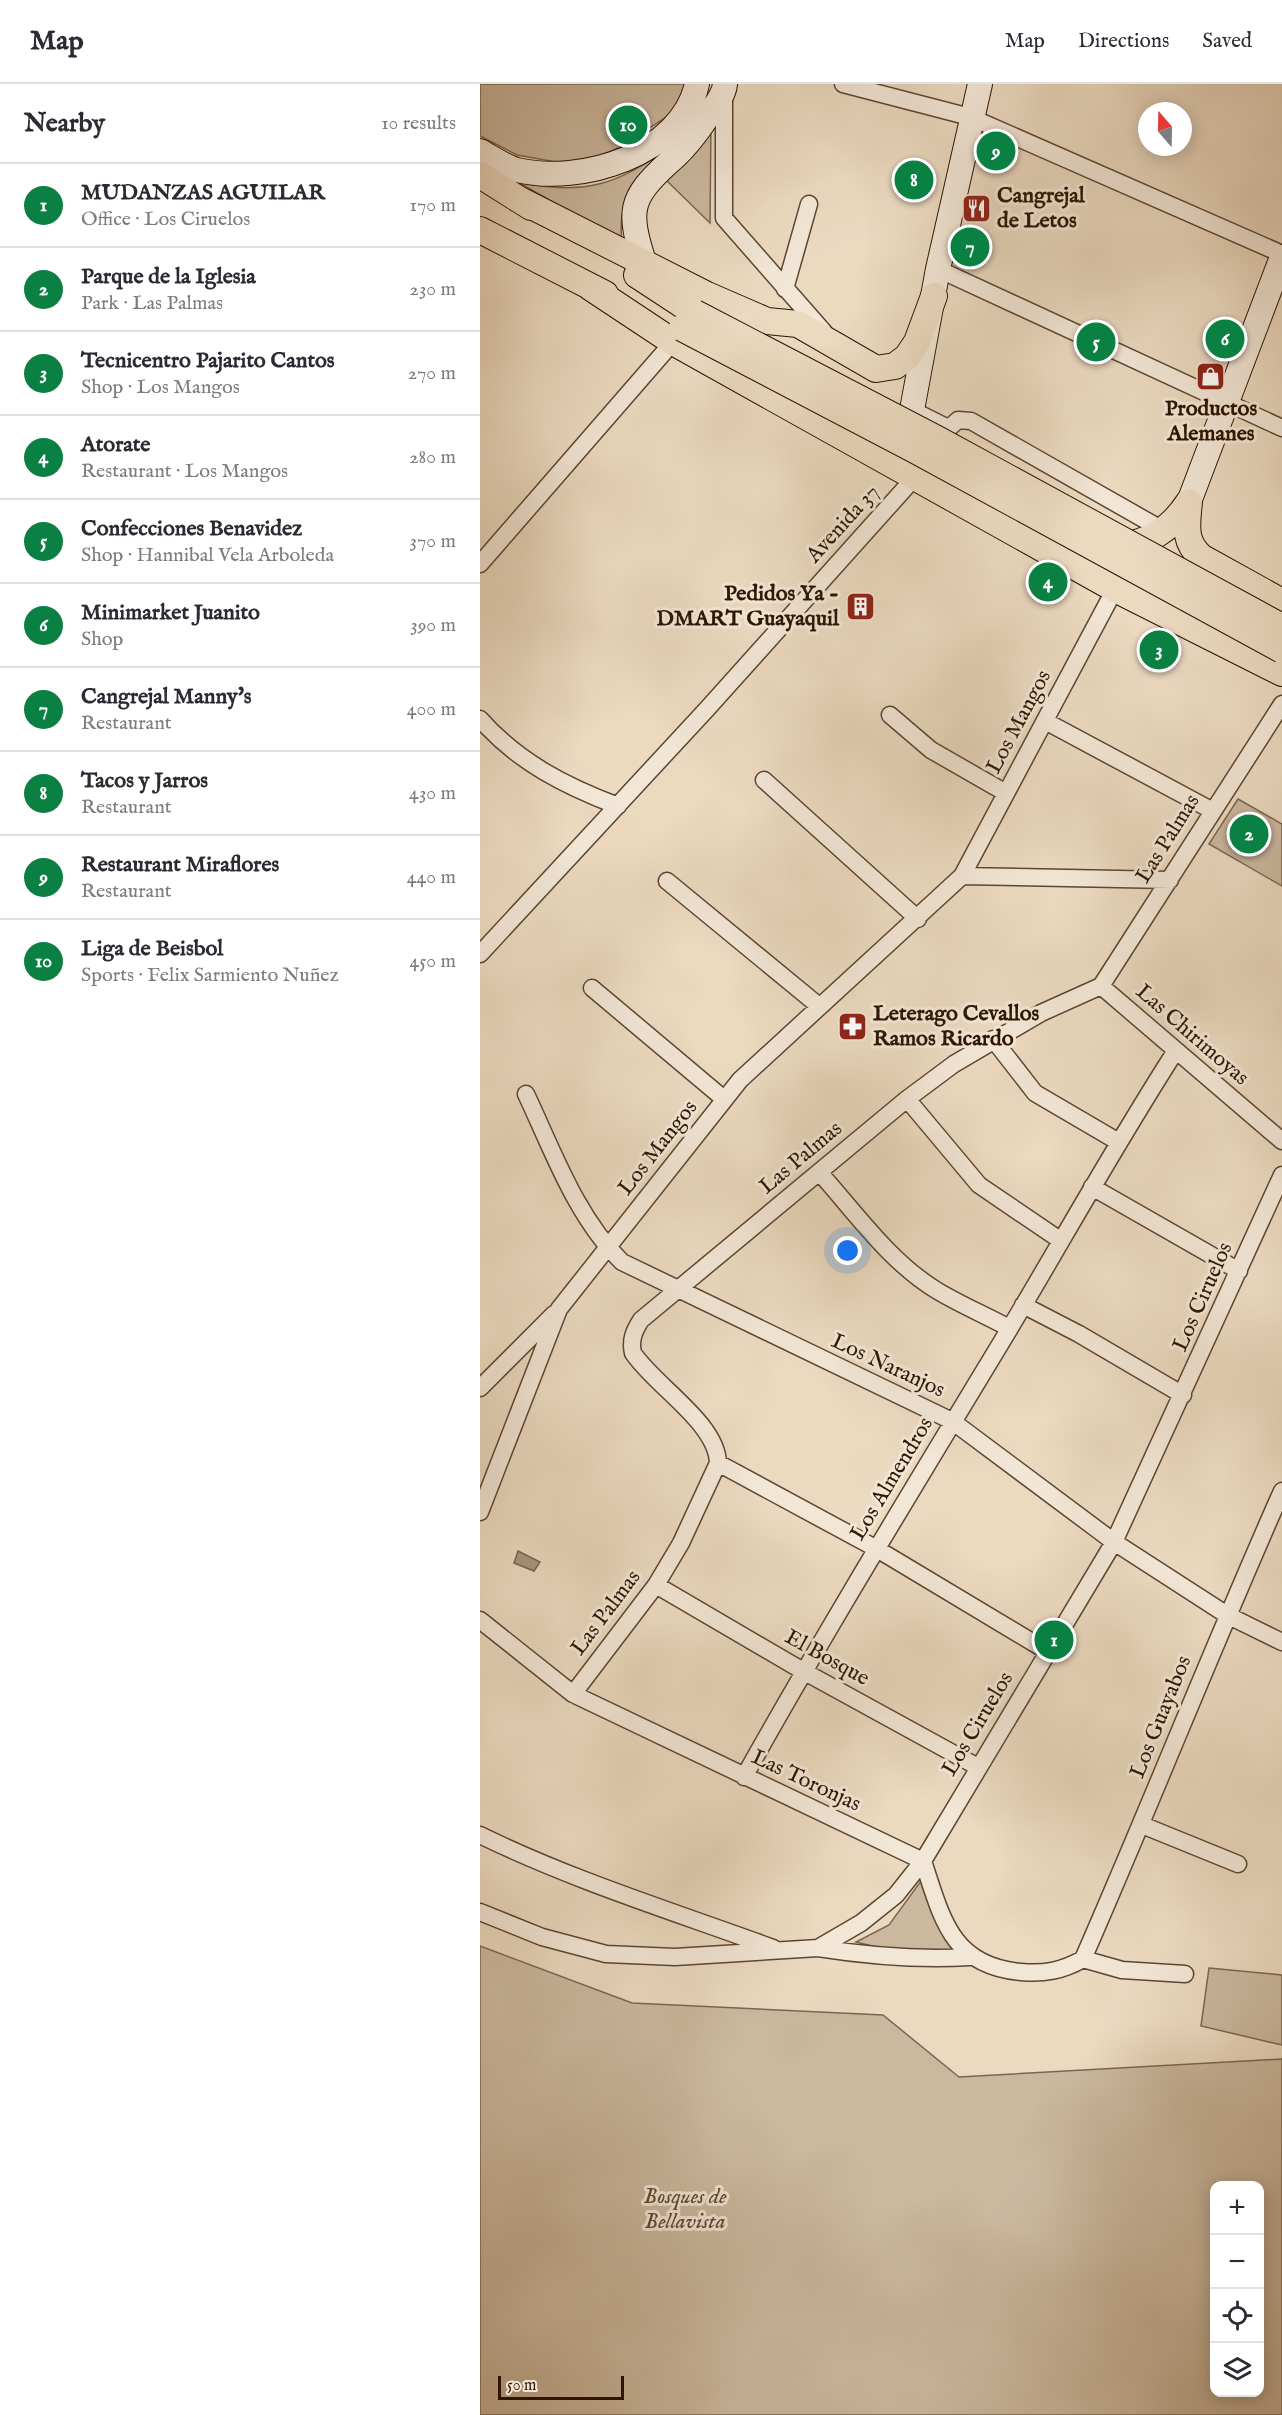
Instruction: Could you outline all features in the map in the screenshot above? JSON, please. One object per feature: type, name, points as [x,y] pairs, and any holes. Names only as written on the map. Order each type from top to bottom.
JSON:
[{"type":"main road","points":[[480,151],[516,170],[572,174],[621,161],[659,141],[680,120],[695,94],[697,84]]},
{"type":"main road","points":[[916,476],[916,430],[938,269],[970,117],[980,84]]},
{"type":"main road","points":[[644,262],[635,223],[638,196],[645,185],[688,141],[724,87]]},
{"type":"main road","points":[[480,175],[518,199],[684,328],[837,432],[1115,589],[1282,674]]},
{"type":"main road","points":[[518,199],[707,295],[766,321],[866,381],[873,390],[873,407],[861,427],[852,432],[837,432]]},
{"type":"main road","points":[[480,230],[590,287],[937,438],[1282,627]]},
{"type":"main road","points":[[1031,540],[1090,548],[1125,546],[1159,534],[1175,521],[1189,502],[1282,255]]},
{"type":"main road","points":[[766,321],[798,324],[876,369],[895,366],[907,357],[917,342],[934,296]]},
{"type":"main road","points":[[684,328],[915,450],[1282,650]]},
{"type":"main road","points":[[916,430],[1099,538],[1125,546]]},
{"type":"main road","points":[[1189,502],[1187,538],[1191,549],[1282,602]]},
{"type":"main road","points":[[1196,631],[1184,612],[1185,591],[1198,576],[1222,569]]},
{"type":"street","points":[[843,84],[970,117],[1282,255]]},
{"type":"street","points":[[724,87],[724,219],[838,348]]},
{"type":"street","points":[[785,289],[809,204]]},
{"type":"street","points":[[938,269],[1282,428]]},
{"type":"street","points":[[480,564],[684,328]]},
{"type":"street","points":[[916,430],[948,428],[958,420],[971,421],[1154,525]]},
{"type":"street","points":[[916,430],[948,428]]},
{"type":"street","name":"Avenida 37","points":[[480,954],[707,709],[916,476]]},
{"type":"street","name":"Los Mangos","points":[[480,1512],[559,1309],[740,1080],[819,1006],[918,919],[962,876],[1115,589]]},
{"type":"street","name":"Las Palmas","points":[[573,1695],[656,1585],[681,1543],[718,1463],[717,1453],[709,1435],[633,1353],[634,1332],[640,1320],[907,1099],[993,1039],[1101,986],[1282,704]]},
{"type":"street","points":[[890,715],[931,750],[1006,793]]},
{"type":"street","points":[[480,719],[512,750],[540,771],[618,806]]},
{"type":"street","points":[[1044,721],[1213,810]]},
{"type":"street","points":[[764,780],[918,919]]},
{"type":"street","points":[[962,876],[1170,880]]},
{"type":"street","points":[[667,881],[819,1006]]},
{"type":"street","name":"Las Chirimoyas","points":[[1101,986],[1175,1052],[1282,1141]]},
{"type":"street","points":[[592,988],[724,1100]]},
{"type":"street","points":[[993,1039],[1035,1093],[1117,1141]]},
{"type":"street","name":"Los Almendros","points":[[744,1777],[803,1671],[1023,1305],[1117,1141],[1175,1052]]},
{"type":"street","name":"Los Naranjos","points":[[526,1094],[575,1196],[608,1248],[622,1262],[952,1421],[1114,1542],[1227,1615],[1282,1641]]},
{"type":"street","points":[[907,1099],[979,1185],[1060,1240]]},
{"type":"street","points":[[819,1172],[888,1250],[907,1268],[934,1289],[1009,1328]]},
{"type":"street","name":"Los Ciruelos","points":[[480,1912],[542,1937],[606,1954],[675,1957],[818,1948],[861,1923],[896,1895],[923,1861],[1114,1542],[1282,1175]]},
{"type":"street","points":[[1092,1187],[1239,1271]]},
{"type":"street","points":[[1023,1305],[1079,1334],[1183,1395]]},
{"type":"street","points":[[480,1388],[559,1309]]},
{"type":"street","points":[[718,1463],[876,1549],[1047,1651]]},
{"type":"street","name":"Los Guayabos","points":[[1083,1959],[1142,1825],[1227,1615],[1277,1516],[1282,1491]]},
{"type":"street","name":"El Bosque","points":[[656,1585],[803,1671],[978,1767]]},
{"type":"street","name":"Las Toronjas","points":[[480,1620],[573,1695],[923,1861]]},
{"type":"street","points":[[1142,1825],[1238,1864]]},
{"type":"street","points":[[480,1835],[518,1854],[636,1900],[778,1950]]},
{"type":"street","points":[[923,1861],[941,1915],[951,1934],[970,1957]]},
{"type":"street","points":[[818,1948],[873,1957],[921,1960],[970,1957],[1001,1970],[1032,1973],[1068,1968],[1083,1959],[1122,1970],[1185,1974]]},
{"type":"green space","points":[[480,84],[686,84],[672,113],[621,147],[591,159],[556,162],[517,155],[480,136]]},
{"type":"green space","points":[[711,122],[710,223],[665,179]]},
{"type":"green space","points":[[672,145],[641,176],[627,198],[621,225],[622,242],[518,182],[562,188],[600,184],[635,170]]},
{"type":"green space","points":[[1238,799],[1282,824],[1282,886],[1209,844]]},
{"type":"green space","points":[[921,1881],[942,1934],[955,1952],[896,1952],[856,1942],[889,1925]]},
{"type":"green space","name":"Bosques de Bellavista","points":[[480,1946],[632,2003],[883,2015],[959,2077],[1282,2059],[1282,2415],[480,2415]]},
{"type":"green space","points":[[1209,1968],[1282,1975],[1282,2045],[1201,2026]]},
{"type":"shaded area","points":[[518,1551],[540,1562],[534,1571],[514,1563]]},
{"type":"place","name":"Liga de Beisbol","points":[[628,125]]},
{"type":"place","name":"Restaurant Miraflores","points":[[996,151]]},
{"type":"place","name":"Tacos y Jarros","points":[[914,180]]},
{"type":"place","name":"Cangrejal de Letos","points":[[976,209]]},
{"type":"place","name":"Cangrejal Manny's","points":[[970,247]]},
{"type":"place","name":"Minimarket Juanito","points":[[1225,339]]},
{"type":"place","name":"Confecciones Benavidez","points":[[1096,342]]},
{"type":"place","name":"Productos Alemanes","points":[[1211,377]]},
{"type":"place","name":"Atorate","points":[[1048,582]]},
{"type":"place","name":"Pedidos Ya - DMART Guayaquil","points":[[860,607]]},
{"type":"place","name":"Tecnicentro Pajarito Cantos","points":[[1159,650]]},
{"type":"place","name":"Parque de la Iglesia","points":[[1249,834]]},
{"type":"place","name":"Leterago Cevallos Ramos Ricardo","points":[[852,1027]]},
{"type":"place","name":"MUDANZAS AGUILAR","points":[[1054,1640]]}]
